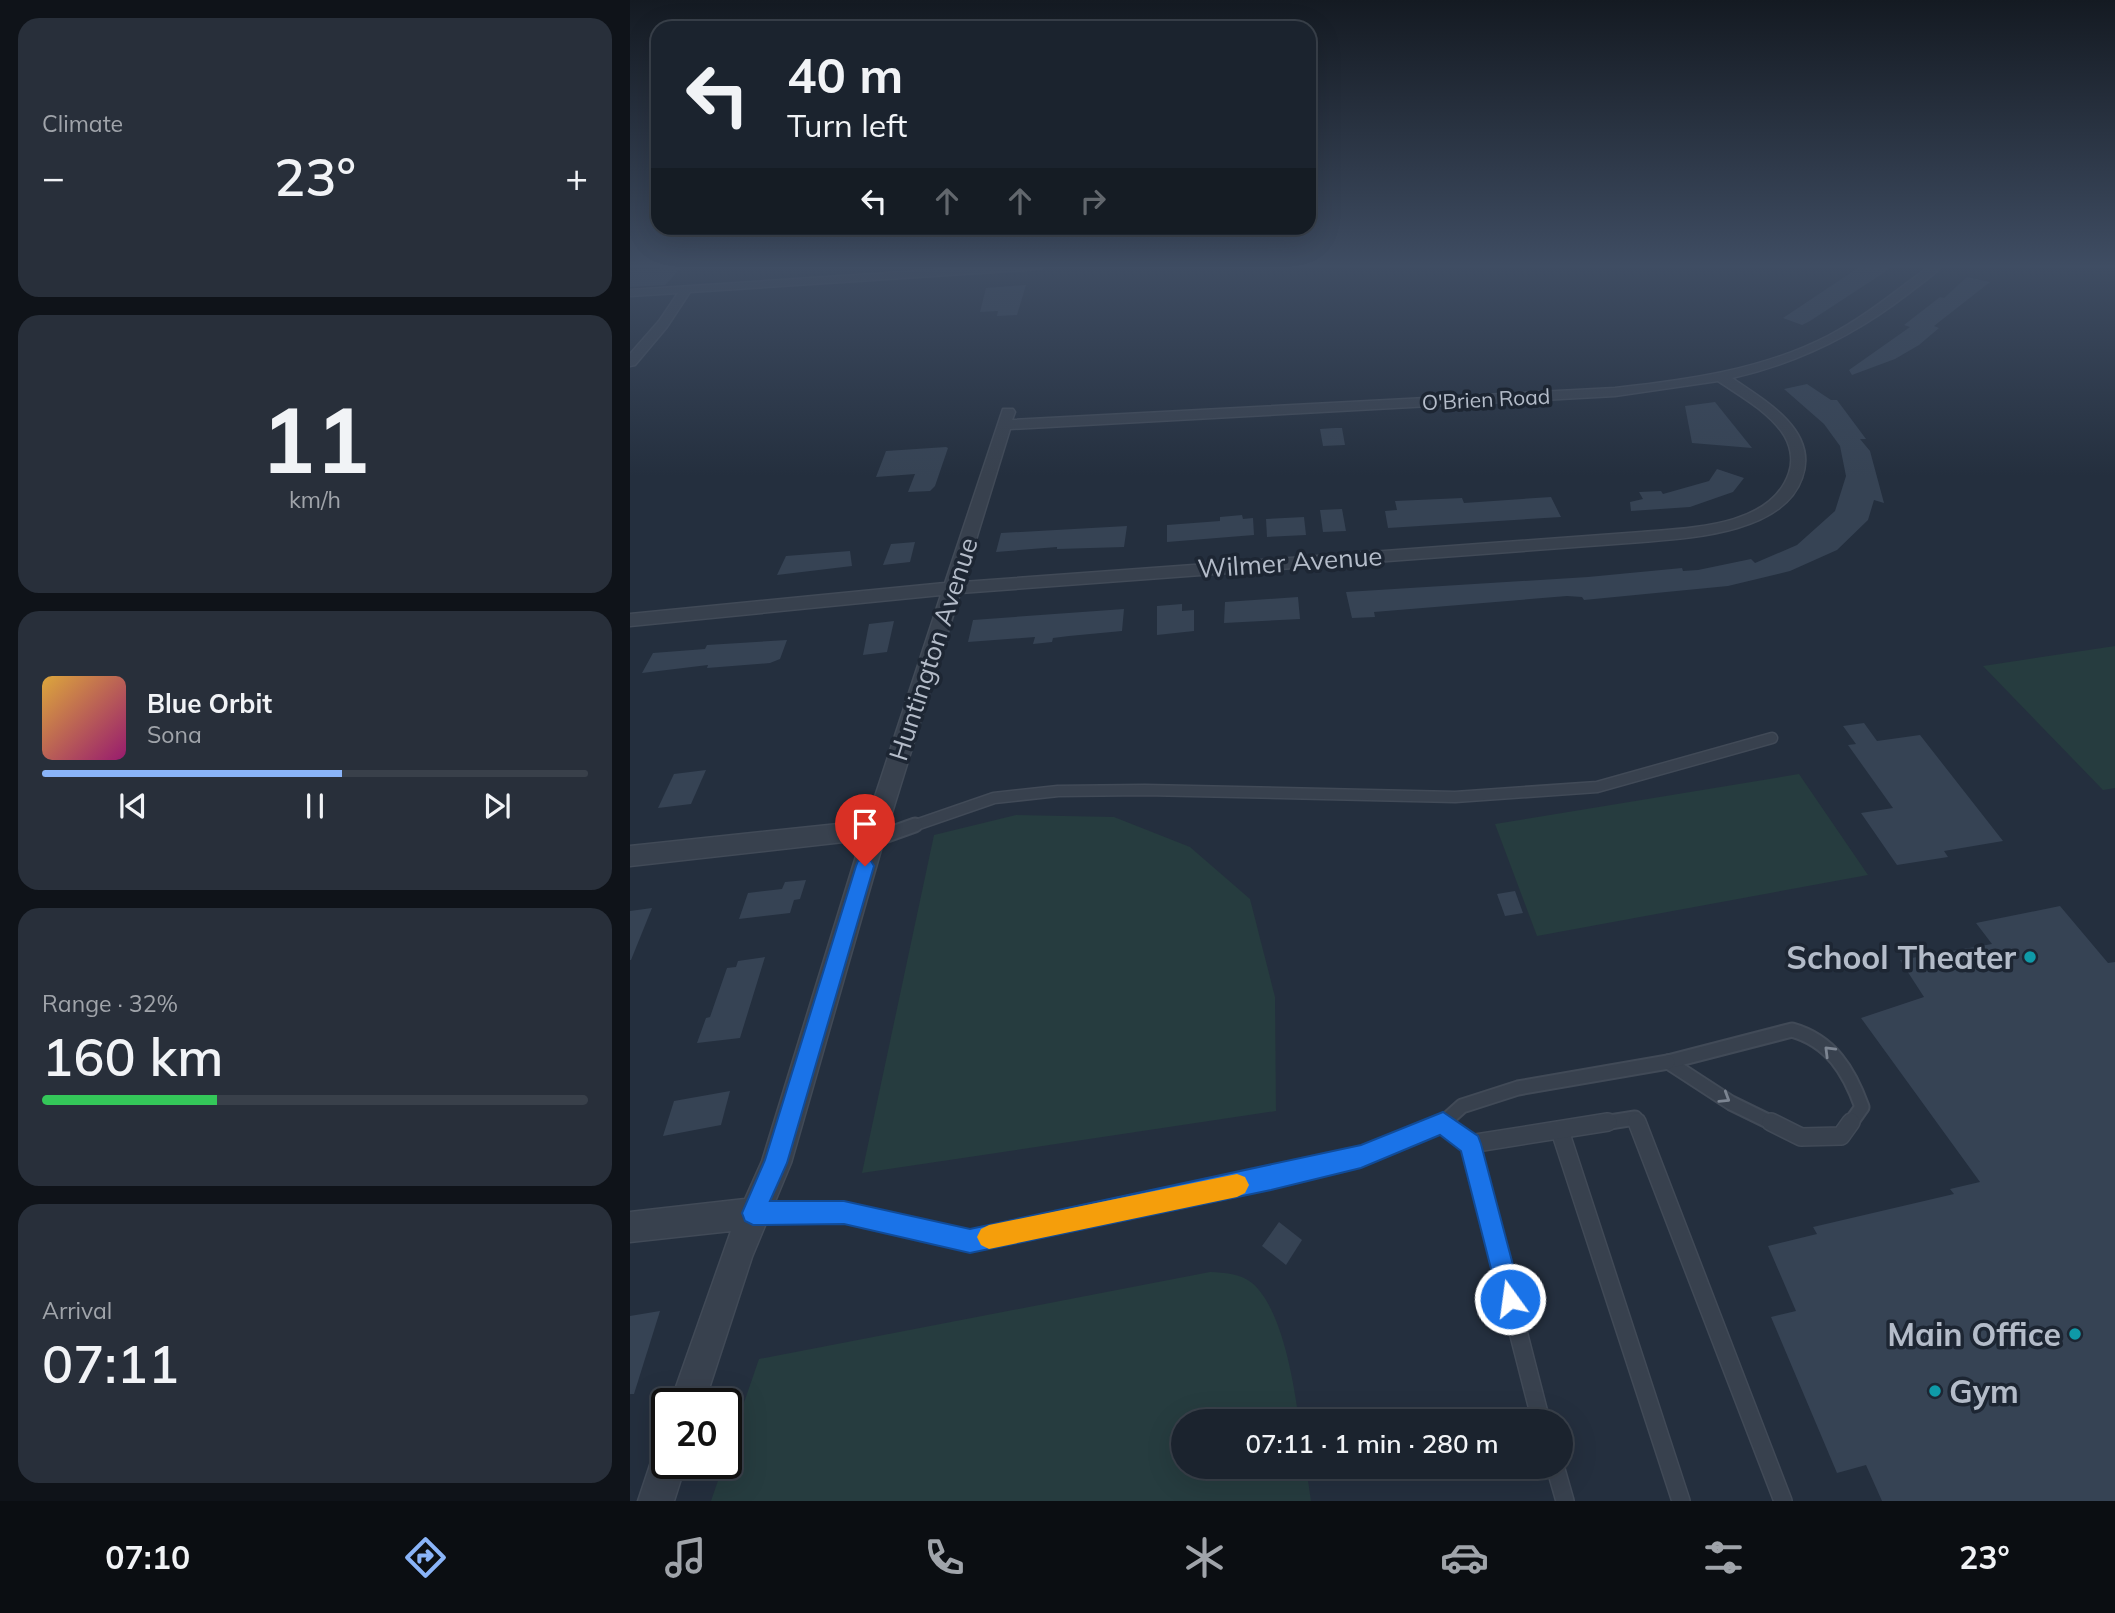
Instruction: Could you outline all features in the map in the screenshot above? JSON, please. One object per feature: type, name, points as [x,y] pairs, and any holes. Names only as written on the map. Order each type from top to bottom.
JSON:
[{"type":"street","points":[[630,362],[653,336]]},
{"type":"street","name":"O'Brien Road","points":[[1006,419],[1615,392],[1720,376],[1792,357],[1835,336]]},
{"type":"street","name":"Wilmer Avenue","points":[[630,620],[952,588],[1642,537],[1690,532],[1737,522],[1758,514],[1787,494],[1794,484],[1797,472],[1798,450],[1781,422],[1720,376]]},
{"type":"street","name":"Huntington Avenue","points":[[692,1388],[736,1256],[776,1163],[874,834],[1006,419]]},
{"type":"street","points":[[630,856],[874,834]]},
{"type":"street","points":[[630,1227],[753,1213]]},
{"type":"street","points":[[656,1501],[663,1479]]},
{"type":"lane","points":[[874,834],[994,798],[1058,791],[1145,790],[1455,797],[1597,787],[1772,738]]},
{"type":"lane","points":[[753,1213],[844,1213],[970,1241],[1361,1157],[1443,1123],[1462,1106],[1518,1088],[1668,1062],[1792,1030],[1810,1033],[1831,1051],[1852,1077],[1862,1107],[1841,1136],[1801,1138],[1731,1102],[1668,1062]]},
{"type":"lane","points":[[1470,1144],[1635,1118],[1783,1501]]},
{"type":"lane","points":[[1443,1123],[1470,1144],[1538,1409]]},
{"type":"lane","points":[[1560,1131],[1681,1501]]},
{"type":"lane","points":[[1559,1479],[1565,1501]]},
{"type":"green space","points":[[2115,646],[2115,788],[2103,790],[1983,666]]},
{"type":"green space","points":[[1799,774],[1868,875],[1537,936],[1495,824]]},
{"type":"green space","points":[[1016,815],[1114,817],[1190,847],[1250,899],[1275,997],[1276,1111],[862,1173],[934,835]]},
{"type":"green space","points":[[1210,1272],[1232,1274],[1252,1283],[1271,1310],[1285,1347],[1297,1409],[1171,1409],[1171,1479],[1308,1479],[1311,1501],[711,1501],[719,1479],[742,1479],[742,1408],[759,1359]]},
{"type":"building","points":[[1897,336],[1930,336],[1895,359],[1852,375],[1849,370]]},
{"type":"building","points":[[1807,384],[1831,400],[1837,400],[1866,439],[1860,439],[1870,451],[1884,503],[1874,500],[1868,520],[1837,550],[1790,571],[1728,586],[1584,600],[1582,597],[1567,596],[1374,612],[1375,617],[1352,618],[1346,592],[1588,577],[1682,568],[1683,571],[1698,570],[1751,559],[1755,563],[1797,545],[1835,511],[1846,476],[1840,446],[1824,424],[1784,389]]},
{"type":"building","points":[[1715,402],[1752,448],[1692,443],[1685,406]]},
{"type":"building","points":[[1342,428],[1345,445],[1323,446],[1320,429]]},
{"type":"building","points":[[948,448],[935,486],[930,491],[908,492],[915,474],[876,477],[886,451]]},
{"type":"building","points":[[1717,469],[1744,478],[1733,492],[1690,507],[1631,511],[1630,502],[1643,499],[1639,492],[1661,491],[1663,494],[1709,481]]},
{"type":"building","points":[[1551,497],[1561,517],[1388,528],[1385,511],[1397,510],[1395,501],[1462,498],[1464,503]]},
{"type":"building","points":[[1342,509],[1346,531],[1323,532],[1320,510]]},
{"type":"building","points":[[1242,515],[1243,519],[1253,518],[1254,535],[1167,542],[1167,525],[1220,521],[1220,517]]},
{"type":"building","points":[[1304,517],[1306,535],[1267,537],[1266,519]]},
{"type":"building","points":[[1127,526],[1124,547],[1057,547],[996,552],[1001,533]]},
{"type":"building","points":[[915,542],[910,562],[883,565],[891,544]]},
{"type":"building","points":[[850,551],[852,566],[777,575],[786,556]]},
{"type":"building","points":[[1298,597],[1300,619],[1224,623],[1225,602]]},
{"type":"building","points":[[1182,604],[1182,611],[1194,610],[1194,631],[1157,635],[1157,606]]},
{"type":"building","points":[[1124,609],[1122,631],[1053,638],[1052,642],[1033,644],[1035,637],[968,642],[973,620]]},
{"type":"building","points":[[894,621],[887,652],[863,655],[869,624]]},
{"type":"building","points":[[787,640],[780,659],[770,663],[707,668],[708,665],[642,673],[653,653],[705,649],[707,645]]},
{"type":"building","points":[[1864,723],[1877,741],[1920,735],[2003,841],[1944,851],[1948,857],[1897,865],[1861,813],[1893,808],[1848,745],[1856,744],[1843,726]]},
{"type":"building","points":[[706,770],[691,804],[658,808],[674,774]]},
{"type":"building","points":[[806,880],[800,899],[794,900],[790,913],[739,919],[748,893],[782,889],[785,882]]},
{"type":"building","points":[[1515,891],[1523,913],[1505,916],[1497,894]]},
{"type":"building","points":[[2060,906],[2108,963],[2115,962],[2115,1501],[1882,1501],[1866,1465],[1837,1473],[1771,1317],[1796,1311],[1768,1246],[1817,1234],[1813,1227],[1954,1194],[1950,1189],[1980,1182],[1861,1018],[1924,997],[1900,960],[1992,944],[1976,923]]},
{"type":"building","points":[[652,908],[631,960],[630,960],[630,911]]},
{"type":"building","points":[[765,957],[740,1038],[697,1043],[706,1018],[710,1017],[727,968],[736,967],[738,961]]},
{"type":"building","points":[[730,1091],[721,1125],[663,1136],[674,1101]]},
{"type":"building","points":[[1279,1222],[1302,1240],[1286,1265],[1262,1246]]},
{"type":"building","points":[[660,1311],[634,1394],[630,1394],[630,1316]]},
{"type":"slow traffic","points":[[989,1237],[1237,1185]]},
{"type":"place","name":"School Theater","points":[[2030,957]]},
{"type":"place","name":"Main Office","points":[[2075,1334]]},
{"type":"place","name":"Gym","points":[[1935,1391]]},
{"type":"route","points":[[865,866],[776,1163],[753,1213],[844,1213],[970,1241],[1361,1157],[1443,1123],[1470,1144],[1510,1299]]}]
